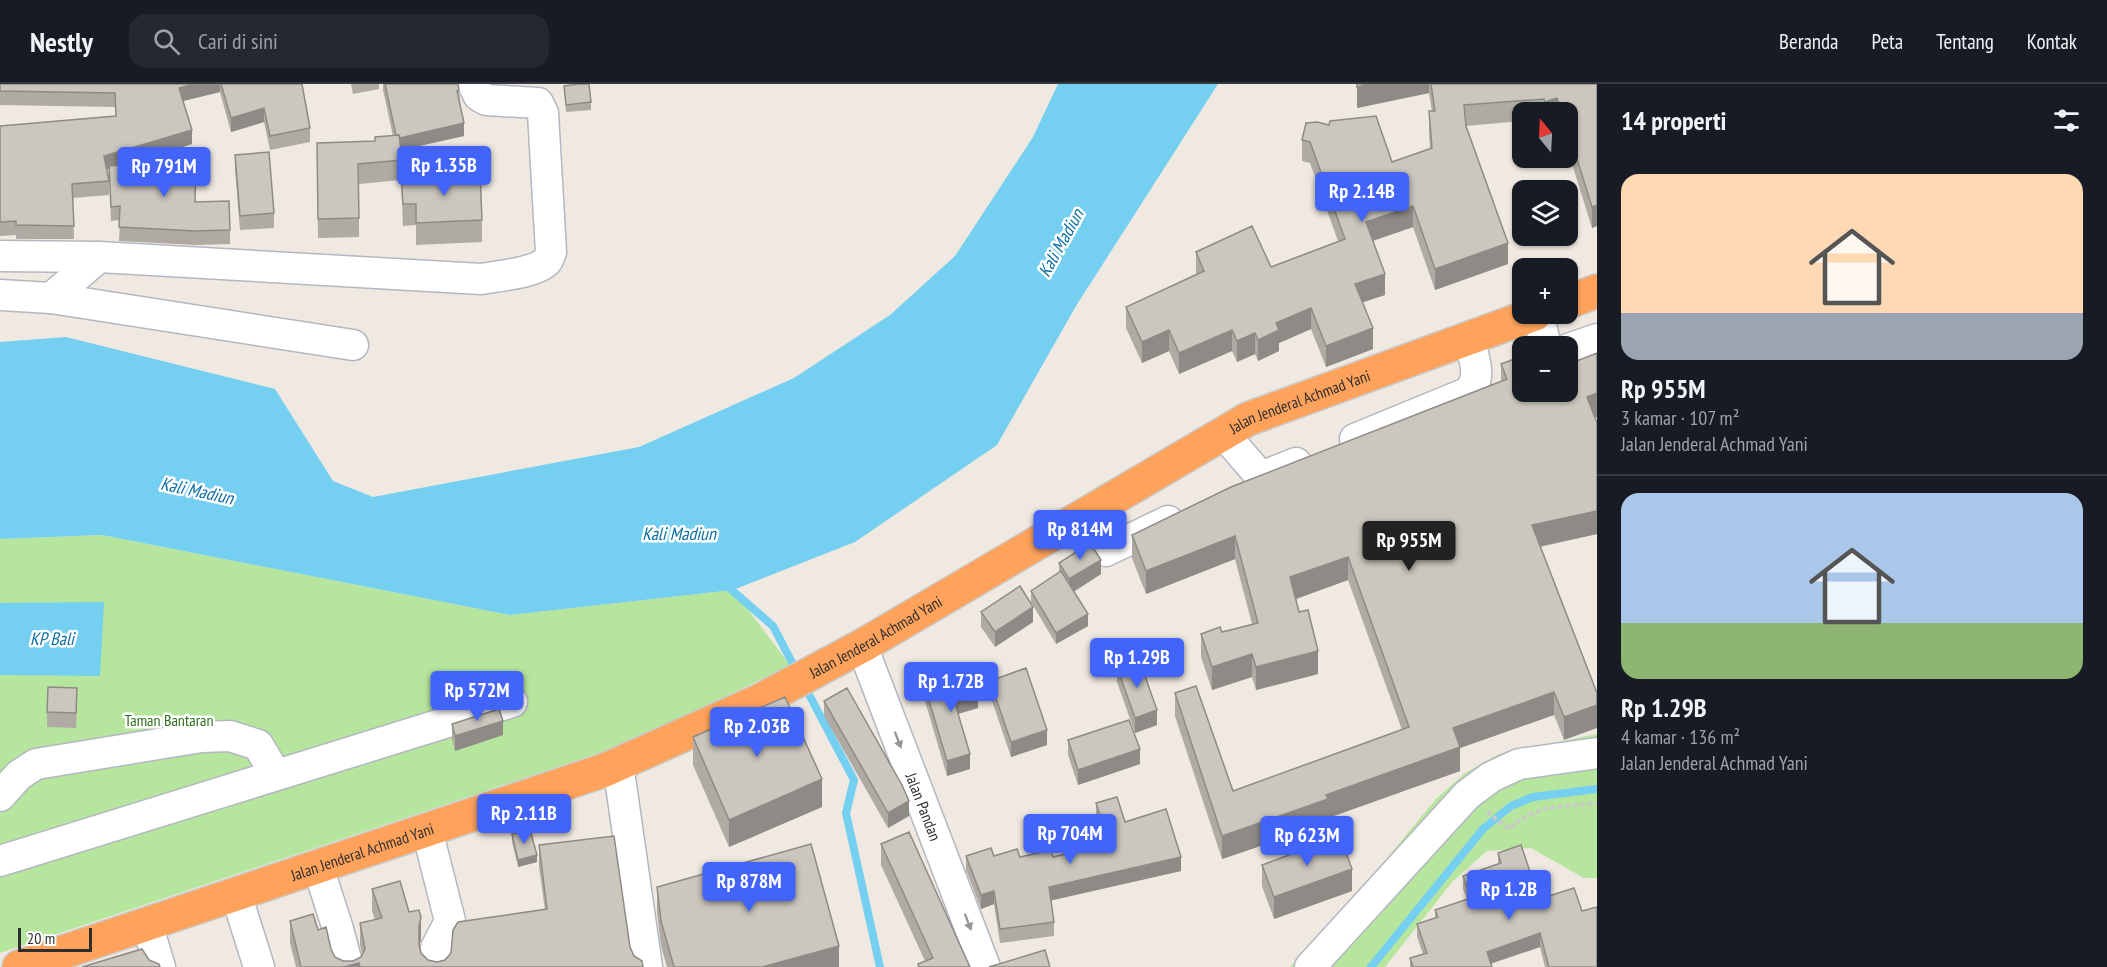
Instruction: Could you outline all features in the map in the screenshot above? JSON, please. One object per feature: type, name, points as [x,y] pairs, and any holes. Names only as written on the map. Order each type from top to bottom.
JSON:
[{"type":"highway","points":[[1578,298],[1597,291]]},
{"type":"highway","name":"Jalan Jenderal Achmad Yani","points":[[19,967],[618,764],[759,701],[851,652],[1248,419],[1512,323]]},
{"type":"street","points":[[0,256],[99,257],[481,279],[524,271],[541,265],[548,260],[551,252],[542,106],[538,103],[486,100],[479,96],[473,84]]},
{"type":"street","points":[[51,298],[99,257]]},
{"type":"street","points":[[0,294],[51,298],[352,345]]},
{"type":"street","points":[[1223,433],[1251,482],[1467,393],[1474,387],[1478,376],[1469,338]]},
{"type":"street","points":[[1578,346],[1597,339]]},
{"type":"street","points":[[1106,551],[1189,512]]},
{"type":"street","name":"Jalan Pandan","points":[[851,652],[985,967]]},
{"type":"street","points":[[0,861],[512,702]]},
{"type":"street","points":[[0,796],[19,775],[36,764],[201,737],[230,736],[258,746],[276,775]]},
{"type":"street","points":[[1310,967],[1467,795],[1491,777],[1519,764],[1597,753]]},
{"type":"street","points":[[618,764],[646,967]]},
{"type":"street","points":[[427,830],[450,921],[436,948],[436,967]]},
{"type":"street","points":[[318,867],[339,929],[348,967]]},
{"type":"street","points":[[236,894],[259,967]]},
{"type":"street","points":[[147,924],[160,967]]},
{"type":"path","points":[[1488,813],[1509,829],[1521,818],[1536,811],[1597,803]]},
{"type":"green space","name":"Taman Bantaran","points":[[102,535],[510,615],[733,590],[790,665],[632,742],[0,953],[0,539]]},
{"type":"green space","points":[[1597,734],[1597,878],[1584,878],[1531,848],[1487,851],[1453,881],[1385,967],[1290,967],[1349,904],[1436,799],[1465,773],[1499,754]]},
{"type":"water","name":"Kali Madiun","points":[[1058,84],[1218,84],[1076,306],[997,445],[855,542],[733,590],[510,615],[102,535],[0,539],[0,342],[66,337],[275,389],[333,481],[373,497],[639,447],[794,378],[890,315],[955,256],[1033,137]]},
{"type":"water","name":"KP Bali","points":[[104,602],[100,676],[0,675],[0,603]]},
{"type":"building","points":[[0,84],[194,84],[179,88],[192,130],[104,156],[109,181],[72,184],[74,226],[16,225],[16,221],[0,222],[0,126],[116,116],[115,93],[0,91]]},
{"type":"building","points":[[221,84],[302,84],[310,128],[270,136],[264,108],[231,118]]},
{"type":"building","points":[[385,84],[458,84],[459,90],[457,91],[464,123],[400,138],[396,135]]},
{"type":"building","points":[[589,84],[591,102],[566,105],[564,86]]},
{"type":"building","points":[[1431,84],[1597,84],[1597,205],[1592,207],[1578,162],[1578,102],[1558,102],[1557,98],[1545,102],[1544,99],[1464,105],[1466,126],[1508,243],[1435,269],[1413,206],[1366,222],[1385,274],[1355,284],[1373,328],[1326,346],[1311,308],[1276,323],[1279,330],[1258,340],[1255,333],[1237,341],[1232,330],[1179,353],[1169,330],[1142,342],[1126,307],[1204,271],[1196,252],[1252,226],[1271,267],[1345,239],[1310,142],[1302,140],[1306,123],[1317,122],[1329,125],[1330,121],[1376,116],[1392,162],[1432,148],[1429,111],[1435,111]]},
{"type":"building","points":[[399,135],[402,160],[358,164],[359,218],[318,219],[317,143],[375,141],[375,137]]},
{"type":"building","points":[[269,152],[274,213],[240,216],[235,155]]},
{"type":"building","points":[[196,159],[195,202],[229,201],[230,230],[196,231],[119,227],[120,206],[111,207],[109,166]]},
{"type":"building","points":[[480,173],[482,220],[416,223],[416,204],[403,204],[401,176]]},
{"type":"building","points":[[1597,353],[1597,393],[1587,397],[1597,423],[1597,511],[1532,525],[1597,693],[1597,705],[1564,717],[1554,692],[1453,728],[1460,747],[1326,795],[1328,799],[1222,836],[1175,693],[1196,686],[1233,791],[1409,727],[1348,557],[1290,577],[1299,612],[1308,610],[1318,651],[1256,667],[1252,654],[1212,667],[1201,634],[1220,627],[1222,632],[1258,623],[1235,536],[1146,571],[1132,535],[1231,487],[1507,379],[1501,364],[1512,360],[1512,402],[1578,402],[1578,360]]},
{"type":"building","points":[[1090,543],[1101,560],[1069,579],[1059,563]]},
{"type":"building","points":[[1061,571],[1088,614],[1056,633],[1031,591]]},
{"type":"building","points":[[1020,586],[1033,607],[995,632],[981,612]]},
{"type":"building","points":[[1139,659],[1157,710],[1135,718],[1117,667]]},
{"type":"building","points":[[1026,668],[1047,730],[1011,742],[990,681]]},
{"type":"building","points":[[972,673],[978,693],[954,700],[970,754],[947,761],[925,687]]},
{"type":"building","points":[[48,687],[77,688],[76,713],[47,712]]},
{"type":"building","points":[[847,688],[909,801],[888,813],[824,701]]},
{"type":"building","points":[[785,697],[822,779],[729,820],[693,737]]},
{"type":"building","points":[[499,709],[503,721],[455,736],[452,724]]},
{"type":"building","points":[[1129,720],[1140,749],[1078,770],[1068,740]]},
{"type":"building","points":[[1117,797],[1125,822],[1166,809],[1181,857],[1049,887],[1054,922],[1000,929],[994,891],[981,895],[966,856],[991,848],[994,856],[1017,849],[1020,857],[1051,850],[1053,857],[1109,843],[1096,803]]},
{"type":"building","points":[[530,830],[537,855],[518,860],[512,834]]},
{"type":"building","points":[[909,832],[970,967],[919,967],[918,964],[933,958],[881,844]]},
{"type":"building","points":[[614,836],[630,947],[634,956],[642,961],[643,967],[360,967],[359,963],[344,967],[301,967],[290,921],[313,914],[318,930],[326,927],[335,957],[343,961],[353,961],[361,957],[365,949],[360,923],[382,918],[372,889],[400,881],[409,912],[419,910],[421,953],[428,960],[437,962],[445,960],[451,953],[453,930],[458,922],[547,909],[539,845]]},
{"type":"building","points":[[1340,836],[1352,869],[1274,897],[1262,865]]},
{"type":"building","points":[[811,844],[839,946],[762,967],[674,967],[661,921],[657,887]]},
{"type":"building","points":[[1521,845],[1538,895],[1548,893],[1549,896],[1574,888],[1582,911],[1597,907],[1597,967],[1549,967],[1540,933],[1487,952],[1492,967],[1413,967],[1410,958],[1427,953],[1417,924],[1438,917],[1435,910],[1471,898],[1463,876],[1501,863],[1498,853]]},
{"type":"building","points":[[142,949],[149,960],[159,964],[160,967],[82,967]]},
{"type":"building","points":[[1045,950],[1050,967],[989,967]]},
{"type":"waterway","points":[[726,585],[773,626],[797,672]]},
{"type":"waterway","points":[[804,685],[854,780],[846,813],[880,967]]},
{"type":"waterway","points":[[1371,967],[1483,829],[1511,806],[1533,797],[1597,789]]}]
